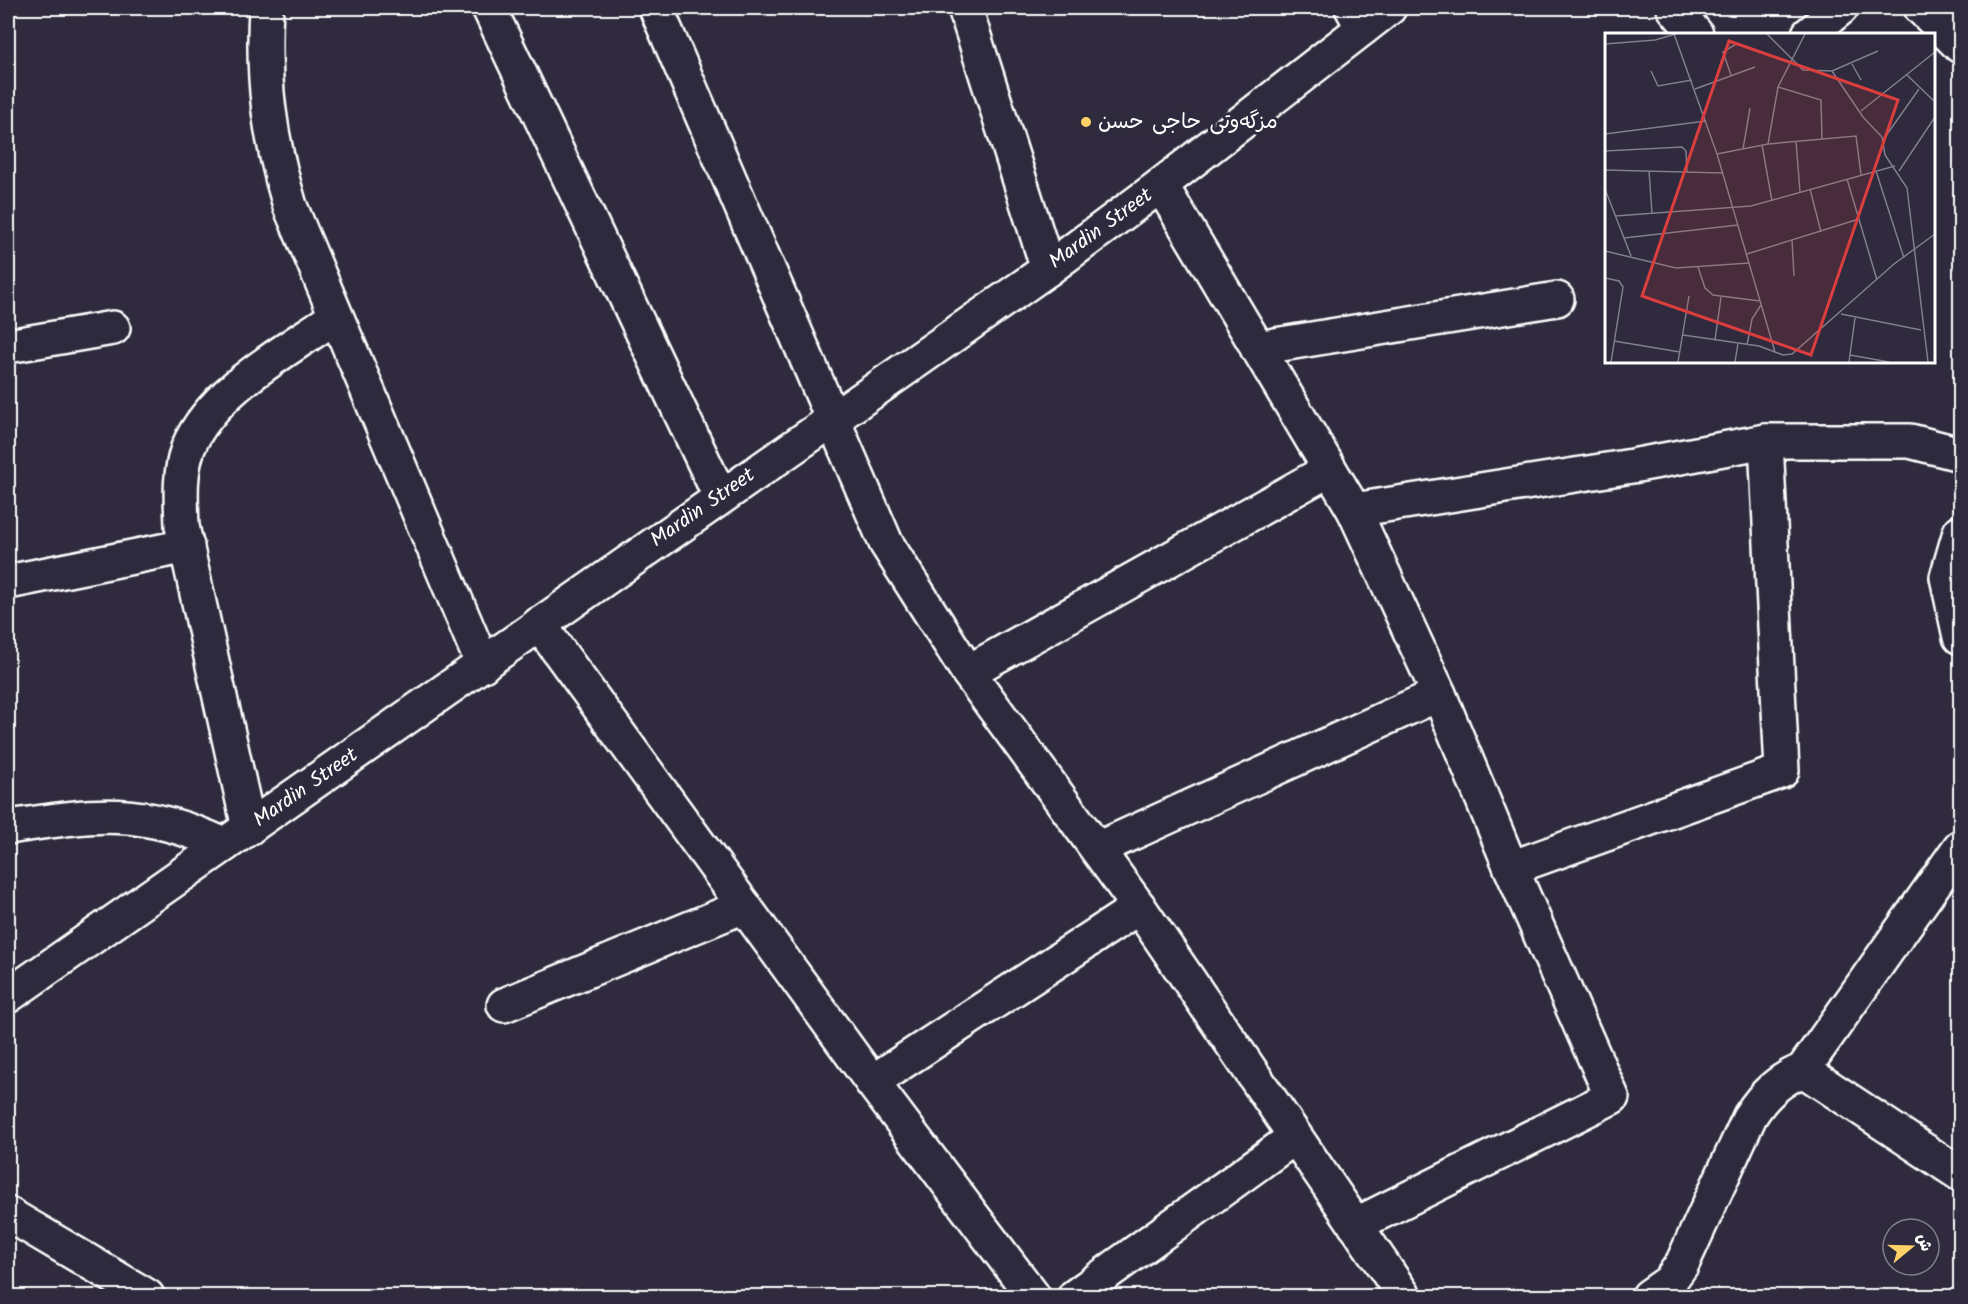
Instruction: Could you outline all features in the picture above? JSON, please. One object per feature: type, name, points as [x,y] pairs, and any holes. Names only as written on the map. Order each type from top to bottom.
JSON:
[{"type":"street","points":[[266,8],[267,101],[272,137],[290,206],[483,665]]},
{"type":"street","points":[[489,8],[720,496]]},
{"type":"street","points":[[656,8],[886,543],[968,672],[1139,907],[1404,1296]]},
{"type":"street","name":"Mardin Street","points":[[8,996],[483,665],[720,496],[1048,269],[1161,185],[1358,18],[1389,8]]},
{"type":"street","points":[[1674,8],[1695,33]]},
{"type":"street","points":[[1810,33],[1841,8]]},
{"type":"street","points":[[1921,8],[1960,46]]},
{"type":"street","points":[[974,10],[1048,269]]},
{"type":"street","points":[[1161,185],[1354,510],[1438,694],[1511,868],[1612,1097],[1355,1225]]},
{"type":"street","points":[[1257,348],[1557,299]]},
{"type":"street","points":[[8,827],[74,817],[134,816],[195,831],[236,836],[182,526],[180,487],[188,448],[207,414],[235,386],[335,317]]},
{"type":"street","points":[[8,346],[113,328]]},
{"type":"street","points":[[1354,510],[1632,466],[1766,441],[1910,441],[1960,454]]},
{"type":"street","points":[[1511,868],[1782,771],[1766,441]]},
{"type":"street","points":[[968,672],[1329,470]]},
{"type":"street","points":[[1960,532],[1947,577],[1960,637]]},
{"type":"street","points":[[8,582],[187,546]]},
{"type":"street","points":[[539,624],[872,1082],[1033,1296]]},
{"type":"street","points":[[1097,849],[1438,694]]},
{"type":"street","points":[[1657,1296],[1682,1264],[1750,1116],[1760,1100],[1773,1087],[1803,1070],[1960,847]]},
{"type":"street","points":[[504,1005],[744,906]]},
{"type":"street","points":[[872,1082],[1139,907]]},
{"type":"street","points":[[1803,1070],[1960,1174]]},
{"type":"street","points":[[1075,1296],[1295,1137]]},
{"type":"street","points":[[8,1214],[147,1296]]},
{"type":"place","name":"مزگەوتی حاجی حسن","points":[[1086,122]]}]
